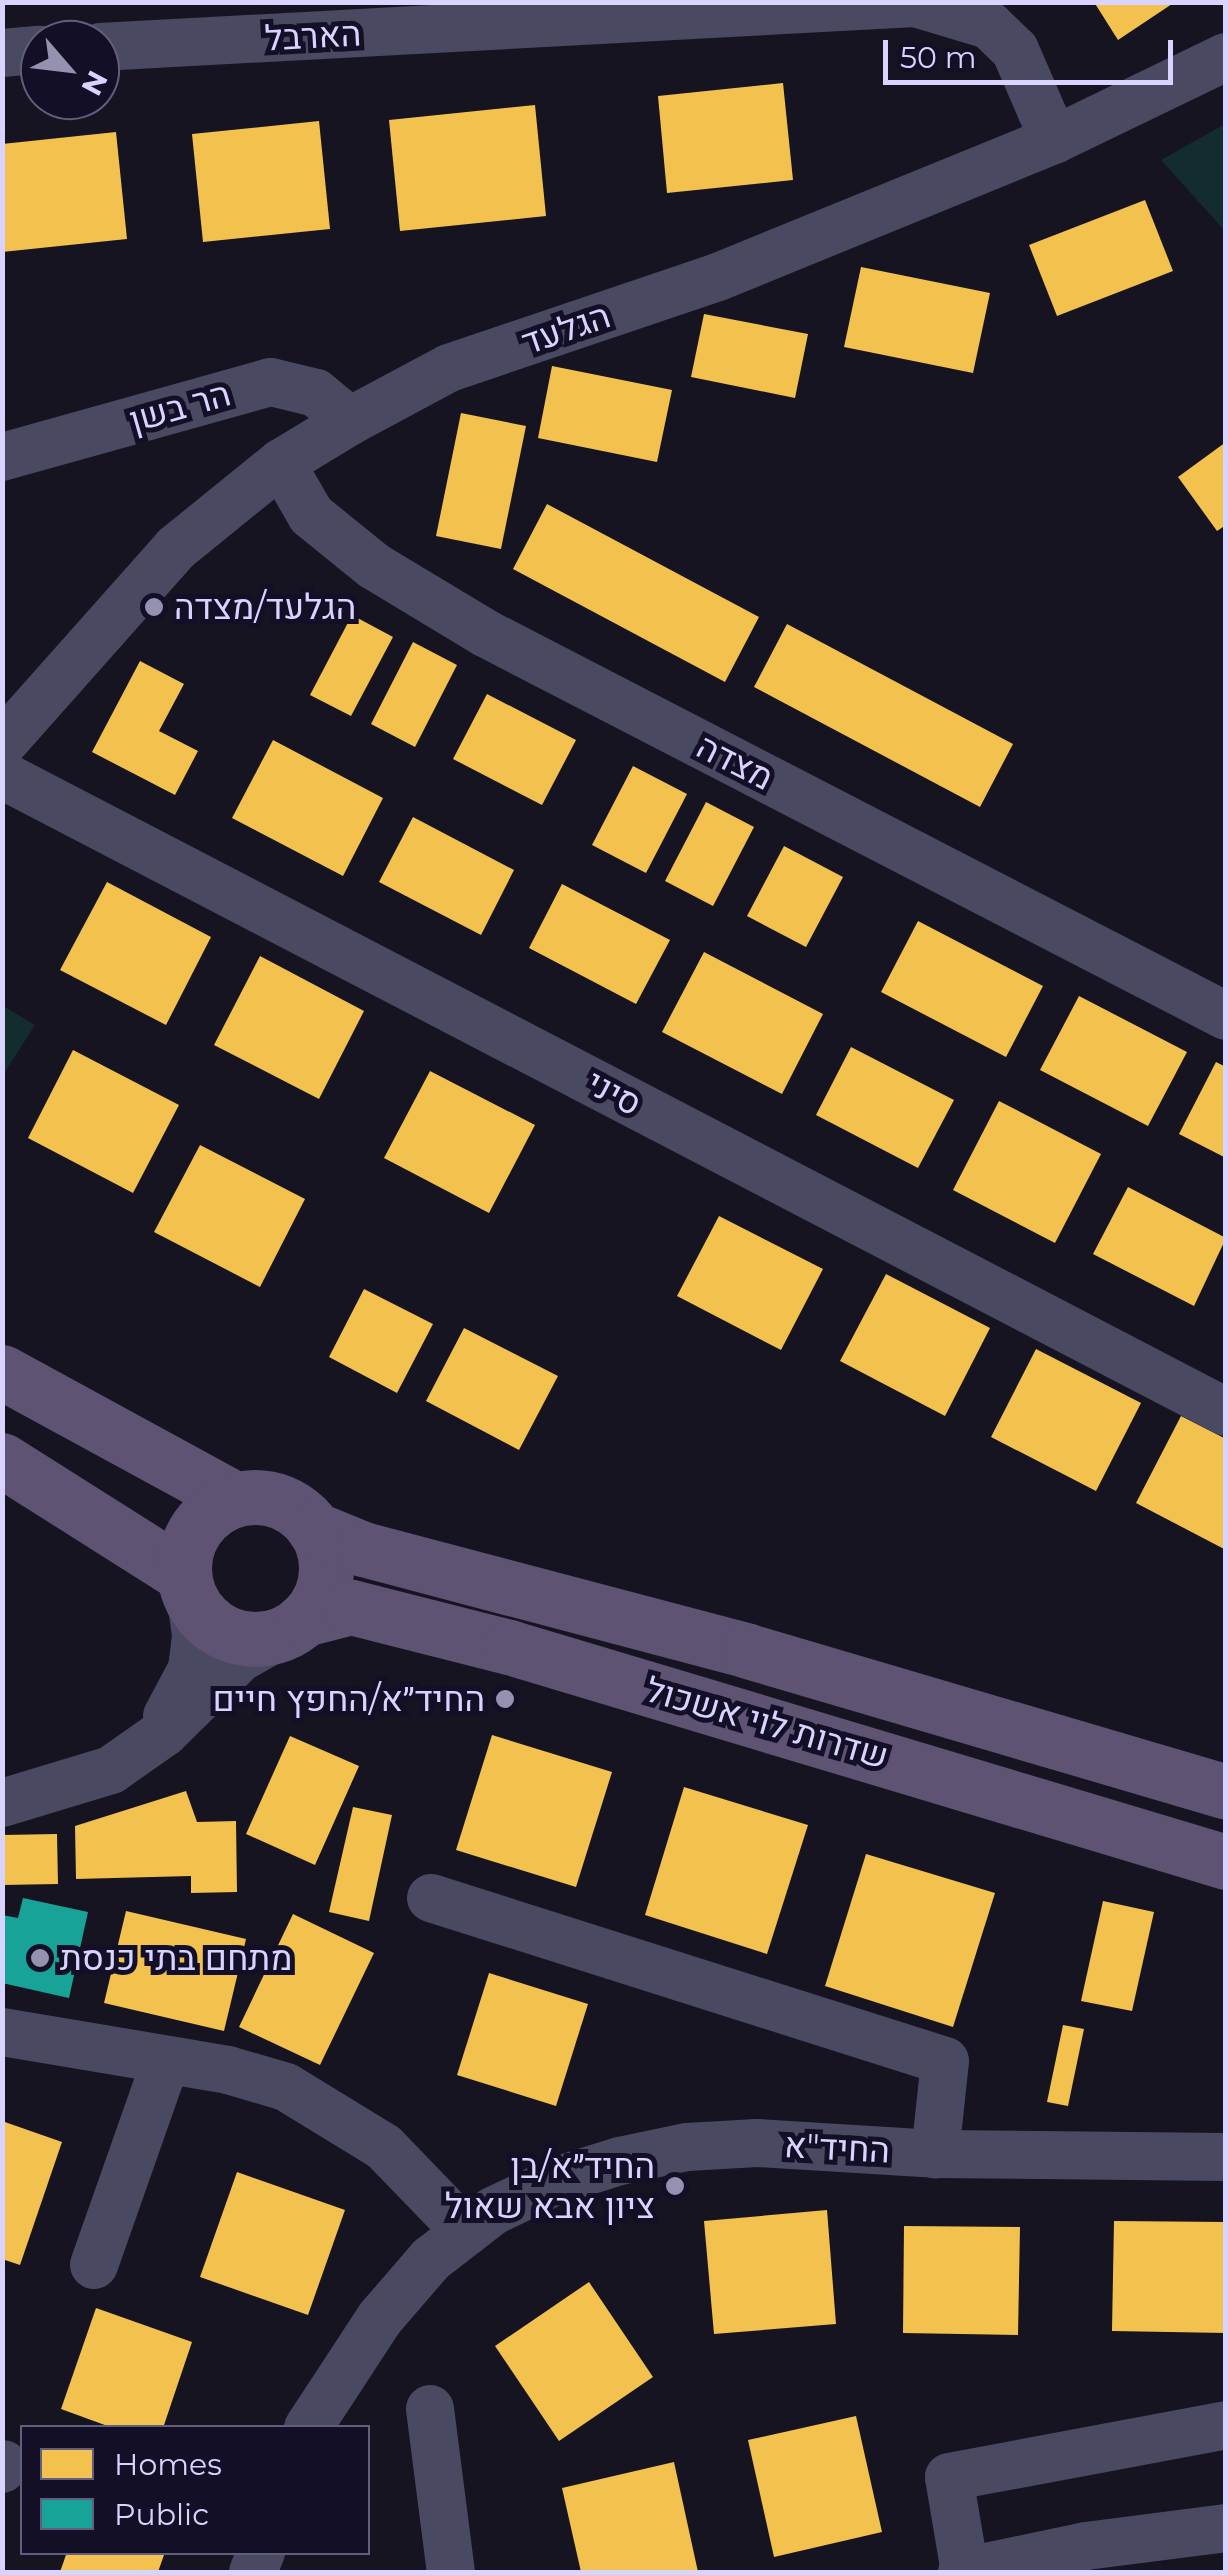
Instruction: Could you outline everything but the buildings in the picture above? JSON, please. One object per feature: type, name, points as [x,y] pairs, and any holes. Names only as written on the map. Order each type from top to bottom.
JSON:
[{"type":"main road","points":[[2,1372],[235,1500],[280,1501],[314,1529],[325,1575],[294,1626],[263,1639],[220,1631],[187,1587],[2,1460]]},
{"type":"main road","points":[[187,1587],[196,1528],[235,1500]]},
{"type":"main road","name":"שדרות לוי אשכול","points":[[314,1529],[362,1549],[748,1651],[1226,1792]]},
{"type":"main road","name":"שדרות לוי אשכול","points":[[294,1626],[351,1607],[508,1647],[1226,1862]]},
{"type":"street","name":"הארבל","points":[[120,46],[915,3],[989,24],[1015,50],[1054,140]]},
{"type":"street","name":"הגלעד","points":[[2,744],[176,548],[281,463],[350,421],[450,368],[718,278],[1054,140],[1226,57]]},
{"type":"street","name":"הר בשן","points":[[2,457],[271,382],[316,394],[350,421]]},
{"type":"street","name":"מצדה","points":[[281,463],[311,515],[374,566],[485,632],[1226,1016]]},
{"type":"street","name":"סיני","points":[[2,775],[1226,1412]]},
{"type":"street","points":[[148,1743],[192,1668],[196,1635],[187,1587]]},
{"type":"street","points":[[2,1803],[110,1770],[148,1743],[240,1658],[294,1626]]},
{"type":"street","points":[[431,1898],[945,2061],[934,2154]]},
{"type":"street","points":[[2,2032],[228,2070],[286,2087],[384,2146],[466,2232]]},
{"type":"street","points":[[94,2266],[166,2060]]},
{"type":"street","name":"החיד\"א","points":[[310,2425],[380,2318],[431,2259],[466,2232],[556,2181],[687,2147],[756,2143],[934,2154],[1226,2157]]},
{"type":"street","points":[[430,2409],[451,2572]]},
{"type":"street","points":[[1226,2425],[949,2478],[963,2572],[1226,2528]]},
{"type":"green space","points":[[1225,124],[1225,231],[1161,160]]},
{"type":"green space","points":[[3,1006],[35,1025],[3,1075]]},
{"type":"place","name":"הגלעד/מצדה","points":[[154,607]]},
{"type":"place","name":"החיד״א/החפץ חיים","points":[[505,1699]]},
{"type":"place","name":"מתחם בתי כנסת","points":[[40,1958]]},
{"type":"place","name":"החיד״א/בן ציון אבא שאול","points":[[675,2186]]}]
